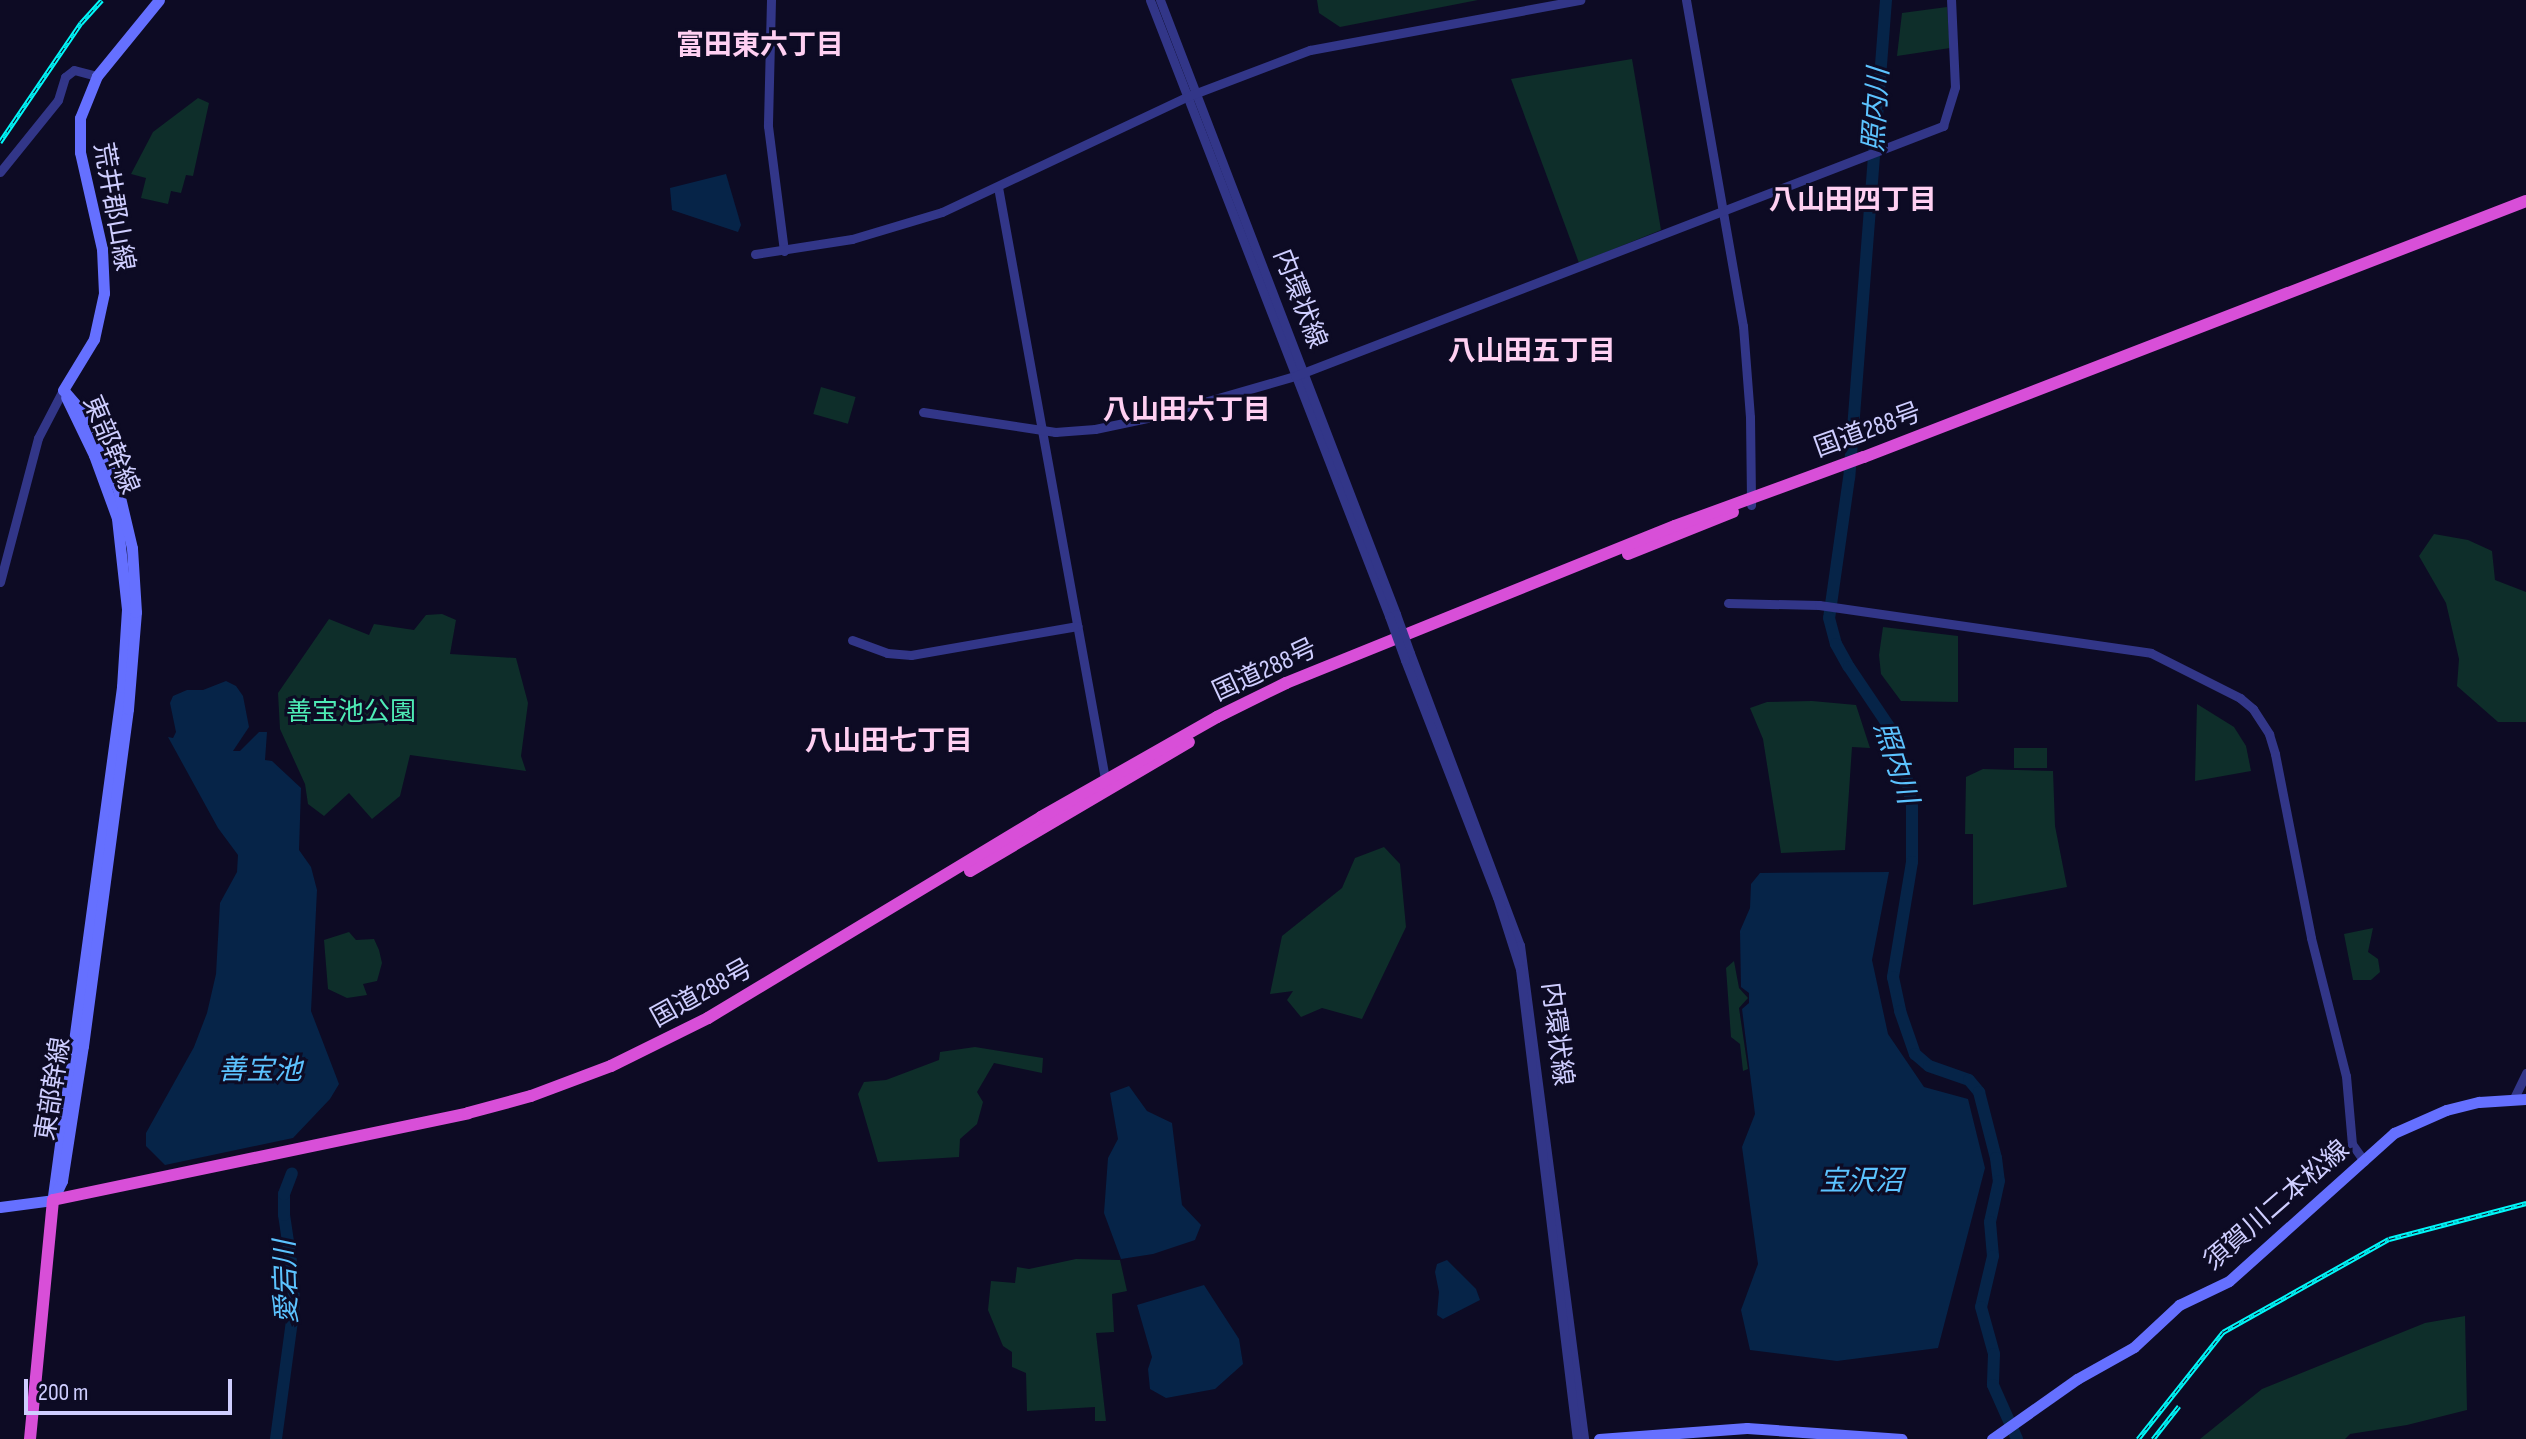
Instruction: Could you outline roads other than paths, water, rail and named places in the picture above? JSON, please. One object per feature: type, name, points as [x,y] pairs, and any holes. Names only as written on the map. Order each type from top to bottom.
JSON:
[{"type":"highway","name":"国道288号","points":[[53,1204],[461,1119],[526,1103],[621,1069],[703,1027],[1106,786],[1214,727],[1326,672],[1751,501],[1844,468],[2526,203]]},
{"type":"highway","points":[[30,1439],[53,1204]]},
{"type":"main road","name":"荒井郡山線","points":[[63,390],[88,352],[103,306],[102,249],[78,137],[84,103],[97,76],[159,0]]},
{"type":"main road","name":"東部幹線","points":[[53,1204],[62,1181],[83,1046],[128,709],[136,612],[132,548],[118,489],[85,415],[63,390]]},
{"type":"main road","name":"須賀川二本松線","points":[[1997,1437],[2077,1379],[2134,1347],[2179,1305],[2229,1281],[2411,1122],[2446,1110],[2520,1098]]},
{"type":"main road","points":[[0,1207],[53,1204]]},
{"type":"main road","points":[[0,1214],[53,1204]]},
{"type":"main road","points":[[1599,1439],[1747,1428],[1902,1439]]},
{"type":"street","points":[[771,0],[768,126],[784,251]]},
{"type":"street","points":[[1150,0],[1408,656]]},
{"type":"street","name":"内環状線","points":[[1160,0],[1299,374]]},
{"type":"street","points":[[755,254],[892,229],[998,187],[1186,97],[1307,51],[1345,41],[1580,0]]},
{"type":"street","points":[[1686,0],[1748,377],[1751,501]]},
{"type":"street","points":[[923,412],[1042,431],[1082,431],[1129,423],[1299,374],[1943,126],[1955,87],[1951,0]]},
{"type":"street","points":[[0,172],[58,100],[65,77],[74,70],[97,76]]},
{"type":"street","points":[[998,187],[1106,786]]},
{"type":"street","points":[[0,582],[38,438],[63,390]]},
{"type":"street","points":[[1728,603],[1823,605],[2151,653],[2240,698],[2253,709],[2269,734],[2275,754],[2311,938],[2346,1076],[2352,1144],[2364,1161]]},
{"type":"street","points":[[852,640],[887,653],[911,655],[1077,626]]},
{"type":"street","name":"内環状線","points":[[1408,656],[1497,897],[1520,969],[1577,1439]]},
{"type":"street","name":"内環状線","points":[[1408,656],[1509,912],[1523,958],[1584,1439]]},
{"type":"street","points":[[2520,1098],[2526,1073]]},
{"type":"water","points":[[726,174],[741,225],[738,232],[672,210],[670,188]]},
{"type":"water","name":"善宝池","points":[[226,681],[236,686],[243,696],[249,727],[233,751],[240,751],[259,732],[267,732],[265,760],[272,761],[301,788],[299,850],[311,867],[317,890],[311,1011],[339,1084],[330,1099],[293,1138],[165,1165],[146,1146],[146,1133],[194,1047],[207,1013],[216,974],[220,903],[237,872],[238,855],[218,828],[168,737],[173,738],[176,732],[170,703],[173,696],[187,690],[203,690]]},
{"type":"water","name":"宝沢沼","points":[[1889,872],[1872,960],[1888,1034],[1924,1087],[1968,1099],[1985,1168],[1938,1348],[1837,1361],[1750,1350],[1741,1310],[1758,1264],[1742,1147],[1755,1114],[1742,1009],[1749,1003],[1749,993],[1741,987],[1740,931],[1750,908],[1751,884],[1760,873]]},
{"type":"water","points":[[1129,1086],[1147,1111],[1172,1123],[1182,1205],[1201,1225],[1195,1240],[1153,1254],[1121,1259],[1104,1213],[1108,1158],[1118,1139],[1110,1093]]},
{"type":"water","points":[[1447,1260],[1476,1289],[1480,1300],[1443,1319],[1437,1315],[1439,1292],[1435,1272],[1437,1264]]},
{"type":"water","points":[[1204,1285],[1239,1339],[1243,1364],[1215,1389],[1166,1398],[1150,1389],[1148,1369],[1152,1357],[1137,1305]]},
{"type":"waterway","name":"照内川","points":[[1886,0],[1849,478],[1829,618],[1836,644],[1890,728],[1904,764],[1912,806],[1912,862],[1893,977],[1900,1011],[1915,1054],[1929,1066],[1969,1080],[1979,1092],[1996,1158],[1999,1181],[1990,1222],[1993,1256],[1981,1307],[1994,1354],[1993,1385],[2017,1439]]},
{"type":"waterway","name":"愛宕川","points":[[276,1439],[294,1306],[284,1215],[284,1194],[292,1173]]},
{"type":"railway","points":[[0,142],[81,23],[102,0]]},
{"type":"railway","points":[[2138,1439],[2223,1332],[2389,1239],[2526,1203]]},
{"type":"railway","points":[[2153,1439],[2179,1406]]},
{"type":"district","name":"富田東六丁目","points":[[760,46]]},
{"type":"district","name":"八山田四丁目","points":[[1853,201]]},
{"type":"district","name":"八山田五丁目","points":[[1532,352]]},
{"type":"district","name":"八山田六丁目","points":[[1187,411]]},
{"type":"district","name":"八山田七丁目","points":[[889,742]]},
{"type":"park label","name":"善宝池公園","points":[[351,713]]}]
